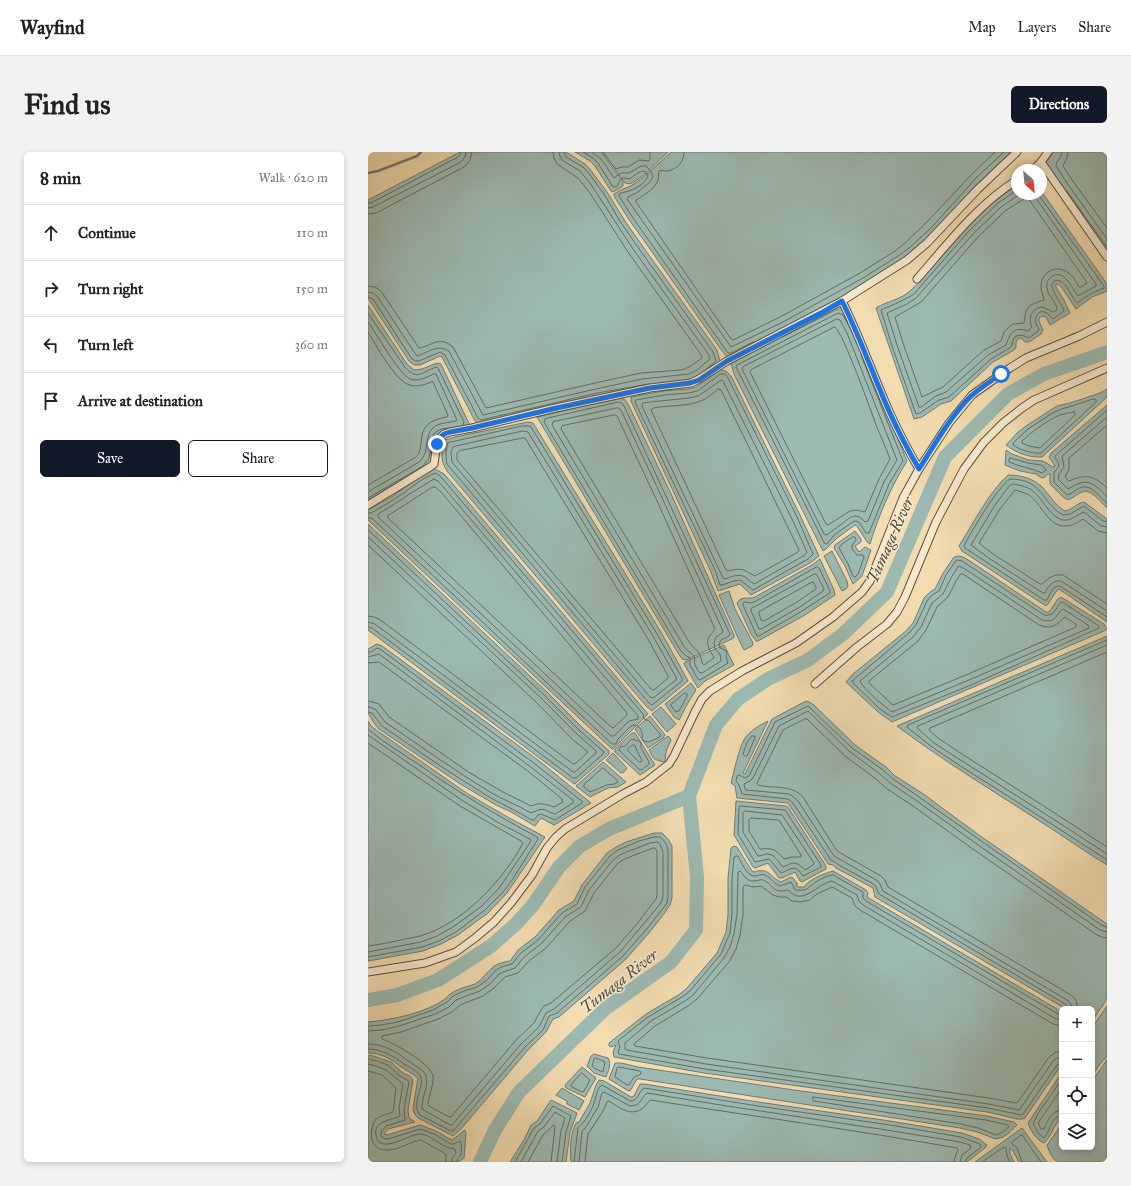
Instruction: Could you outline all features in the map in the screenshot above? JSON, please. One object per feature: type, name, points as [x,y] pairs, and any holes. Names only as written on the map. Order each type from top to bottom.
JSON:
[{"type":"street","points":[[368,505],[434,464],[437,444],[444,434],[650,388],[690,383],[699,380],[727,361],[823,312],[907,260],[927,243],[978,189],[1017,152]]},
{"type":"street","points":[[1048,152],[1041,162],[1107,257]]},
{"type":"street","points":[[917,279],[966,223],[1011,184]]},
{"type":"street","points":[[842,301],[856,330],[890,412],[919,469]]},
{"type":"street","points":[[368,972],[425,963],[456,952],[494,922],[511,903],[556,837],[565,829],[646,782],[669,764],[702,699],[710,691],[742,671],[796,643],[833,617],[862,592],[870,581],[903,498],[919,469],[949,423],[972,395],[1026,358],[1079,336],[1107,322]]},
{"type":"street","points":[[815,684],[857,647],[887,624],[897,612],[908,591],[936,522],[964,469],[984,442],[1003,423],[1034,400],[1107,368]]},
{"type":"water","points":[[460,152],[566,152],[585,164],[607,192],[641,244],[717,350],[720,361],[718,364],[702,377],[478,424],[475,421],[442,357],[440,356],[420,365],[414,365],[409,361],[368,298],[368,200]]},
{"type":"water","points":[[575,152],[601,152],[623,182],[623,186],[613,192],[611,191],[595,166],[590,161]]},
{"type":"water","points":[[603,152],[668,152],[642,177],[629,184],[625,183]]},
{"type":"water","points":[[671,152],[1018,152],[938,233],[868,286],[728,358],[628,218],[614,196],[616,192],[639,180]]},
{"type":"water","points":[[1054,152],[1107,152],[1107,254],[1047,169],[1047,164],[1045,164]]},
{"type":"water","points":[[1011,190],[1011,200],[1047,199],[1107,284],[1107,291],[1092,297],[1076,309],[1060,285],[1056,284],[1056,287],[1070,313],[1050,325],[1046,317],[1042,316],[1039,318],[1043,330],[1041,334],[1029,342],[1025,342],[1021,338],[1018,339],[1014,350],[993,362],[951,401],[941,404],[922,417],[914,419],[876,308],[903,296],[911,290],[969,225],[1004,194]]},
{"type":"water","points":[[368,305],[407,364],[414,370],[422,369],[437,363],[441,364],[471,428],[442,433],[437,436],[433,460],[429,466],[368,503]]},
{"type":"water","points":[[838,309],[846,312],[907,461],[886,501],[870,544],[855,525],[837,538],[823,551],[734,374],[731,363]]},
{"type":"water","points":[[720,370],[726,371],[731,376],[819,556],[810,563],[751,595],[740,584],[718,591],[711,572],[631,401],[631,397],[696,387]]},
{"type":"water","points":[[1107,389],[1107,397],[1042,457],[1033,457],[1023,454],[1006,445],[1018,432],[1057,406],[1100,393]]},
{"type":"water","points":[[619,398],[624,399],[629,406],[672,496],[734,635],[734,638],[686,660],[682,659],[678,653],[537,417]]},
{"type":"water","points":[[1107,405],[1107,508],[1096,497],[1085,491],[1068,500],[1050,484],[1050,474],[1042,478],[1036,474],[1020,471],[1005,465],[1006,450],[1012,454],[1029,460],[1043,461],[1054,467],[1055,466],[1049,457],[1051,453]]},
{"type":"water","points":[[528,422],[533,423],[661,632],[688,681],[652,711],[646,706],[445,467],[442,460],[442,452],[445,440]]},
{"type":"water","points":[[435,469],[444,474],[452,483],[648,714],[613,749],[368,520],[368,510]]},
{"type":"water","points":[[1008,475],[1016,475],[1034,481],[1040,485],[1055,503],[1065,511],[1084,502],[1107,519],[1107,622],[1059,589],[1046,606],[962,551],[959,546],[975,519],[988,499]]},
{"type":"water","points":[[368,524],[547,692],[584,729],[606,748],[609,751],[609,754],[575,784],[573,783],[368,630]]},
{"type":"water","points":[[855,531],[861,539],[861,542],[855,546],[859,552],[865,547],[871,550],[862,576],[853,584],[845,566],[834,548],[835,545]]},
{"type":"water","points":[[832,551],[847,581],[848,586],[842,591],[824,556]]},
{"type":"water","points":[[958,556],[970,561],[1046,612],[1049,612],[1061,597],[1104,624],[1107,629],[892,722],[878,712],[846,682],[853,674],[906,631],[913,623],[924,598],[935,589],[943,573],[954,557]]},
{"type":"water","points":[[820,559],[835,595],[805,615],[756,641],[751,634],[737,603],[743,598],[755,597]]},
{"type":"water","points":[[729,591],[735,609],[753,643],[752,646],[744,650],[719,595]]},
{"type":"water","points":[[1107,636],[1107,865],[949,763],[897,726]]},
{"type":"water","points":[[377,644],[382,646],[538,760],[591,803],[554,825],[541,818],[535,826],[462,785],[379,729],[368,713],[368,649]]},
{"type":"water","points":[[724,645],[734,665],[705,681],[698,688],[684,664],[685,662]]},
{"type":"water","points":[[691,683],[696,690],[679,720],[674,717],[665,704]]},
{"type":"water","points":[[806,701],[814,705],[855,745],[886,767],[895,776],[922,793],[979,835],[1107,924],[1107,999],[1095,1017],[1095,1006],[1061,1006],[875,897],[873,888],[833,865],[828,864],[788,803],[737,798],[735,786],[731,783],[743,742],[747,735],[768,721],[743,773],[745,774],[772,719]]},
{"type":"water","points":[[661,707],[676,724],[667,732],[652,714]]},
{"type":"water","points":[[650,716],[665,735],[648,748],[635,729]]},
{"type":"water","points":[[368,721],[371,726],[379,732],[468,794],[545,837],[507,893],[488,913],[458,935],[423,951],[368,961]]},
{"type":"water","points":[[632,733],[635,733],[655,765],[640,775],[615,752],[615,749]]},
{"type":"water","points":[[668,736],[671,740],[666,752],[665,761],[662,762],[656,760],[653,758],[649,750]]},
{"type":"water","points":[[613,753],[627,768],[624,772],[621,773],[606,760]]},
{"type":"water","points":[[603,762],[626,782],[618,787],[608,788],[590,797],[576,786]]},
{"type":"water","points":[[736,801],[788,807],[826,866],[826,869],[802,882],[795,872],[779,878],[768,863],[755,868],[753,867],[734,835]]},
{"type":"water","points":[[654,833],[662,833],[672,846],[672,898],[670,905],[664,914],[648,934],[626,959],[559,1017],[553,1019],[546,1032],[528,1050],[461,1129],[453,1136],[418,1118],[414,1113],[413,1108],[418,1078],[386,1057],[368,1053],[368,1022],[397,1018],[428,1008],[445,999],[455,991],[475,984],[495,966],[510,961],[518,950],[535,937],[559,910],[574,901],[582,885],[607,853],[626,842]]},
{"type":"water","points":[[734,846],[737,847],[752,871],[763,871],[769,873],[781,882],[791,877],[797,883],[797,887],[804,887],[813,879],[833,871],[866,890],[868,893],[867,897],[1059,1010],[1059,1068],[1025,1118],[1017,1119],[987,1112],[704,1073],[614,1057],[613,1052],[616,1045],[611,1047],[609,1046],[609,1043],[646,1014],[680,994],[717,953],[726,932],[728,914],[728,878],[731,848]]},
{"type":"water","points":[[1107,1006],[1107,1056],[1095,1072],[1095,1042],[1095,1024]]},
{"type":"water","points":[[594,1054],[608,1058],[610,1065],[606,1077],[594,1073],[587,1066],[591,1056]]},
{"type":"water","points":[[370,1055],[391,1062],[413,1080],[408,1110],[409,1118],[415,1122],[388,1129],[384,1134],[387,1135],[420,1125],[436,1131],[452,1140],[465,1130],[464,1158],[458,1162],[368,1162],[368,1056]]},
{"type":"water","points":[[1107,1060],[1107,1162],[1057,1162],[1047,1145],[1059,1128],[1059,1150],[1095,1150],[1095,1077]]},
{"type":"water","points":[[615,1063],[794,1090],[987,1116],[1014,1122],[1017,1125],[1003,1137],[996,1139],[960,1128],[640,1079],[637,1079],[630,1091],[609,1079]]},
{"type":"water","points":[[582,1067],[596,1078],[585,1097],[566,1088],[565,1085]]},
{"type":"water","points":[[1059,1076],[1059,1120],[1044,1143],[1034,1135],[1028,1123]]},
{"type":"water","points":[[599,1080],[604,1081],[631,1097],[634,1096],[640,1084],[644,1084],[962,1133],[979,1139],[987,1145],[967,1162],[571,1162],[571,1142],[574,1127],[576,1123],[579,1122],[590,1103]]},
{"type":"water","points":[[562,1088],[584,1101],[579,1110],[567,1104],[567,1101],[556,1095]]},
{"type":"water","points":[[551,1100],[577,1113],[570,1132],[566,1162],[510,1162],[531,1125],[537,1121]]},
{"type":"water","points":[[1022,1128],[1047,1162],[1019,1162],[1010,1148],[1010,1154],[1014,1162],[975,1162]]},
{"type":"waterway","points":[[368,173],[378,171],[417,156],[421,152]]},
{"type":"waterway","name":"Tumaga River","points":[[480,1162],[495,1130],[519,1092],[606,1008],[671,962],[696,930],[697,877],[689,796],[716,725],[738,699],[768,679],[808,660],[843,634],[887,592],[945,457],[1008,394],[1044,374],[1107,352]]},
{"type":"waterway","name":"Tumaga River","points":[[368,1000],[397,995],[438,980],[491,946],[516,924],[533,905],[559,867],[580,846],[609,829],[689,796]]},
{"type":"route","points":[[437,444],[444,434],[450,432],[650,388],[678,385],[699,380],[727,361],[842,301],[856,330],[890,412],[919,469],[949,423],[963,405],[972,395],[1001,374]]}]
